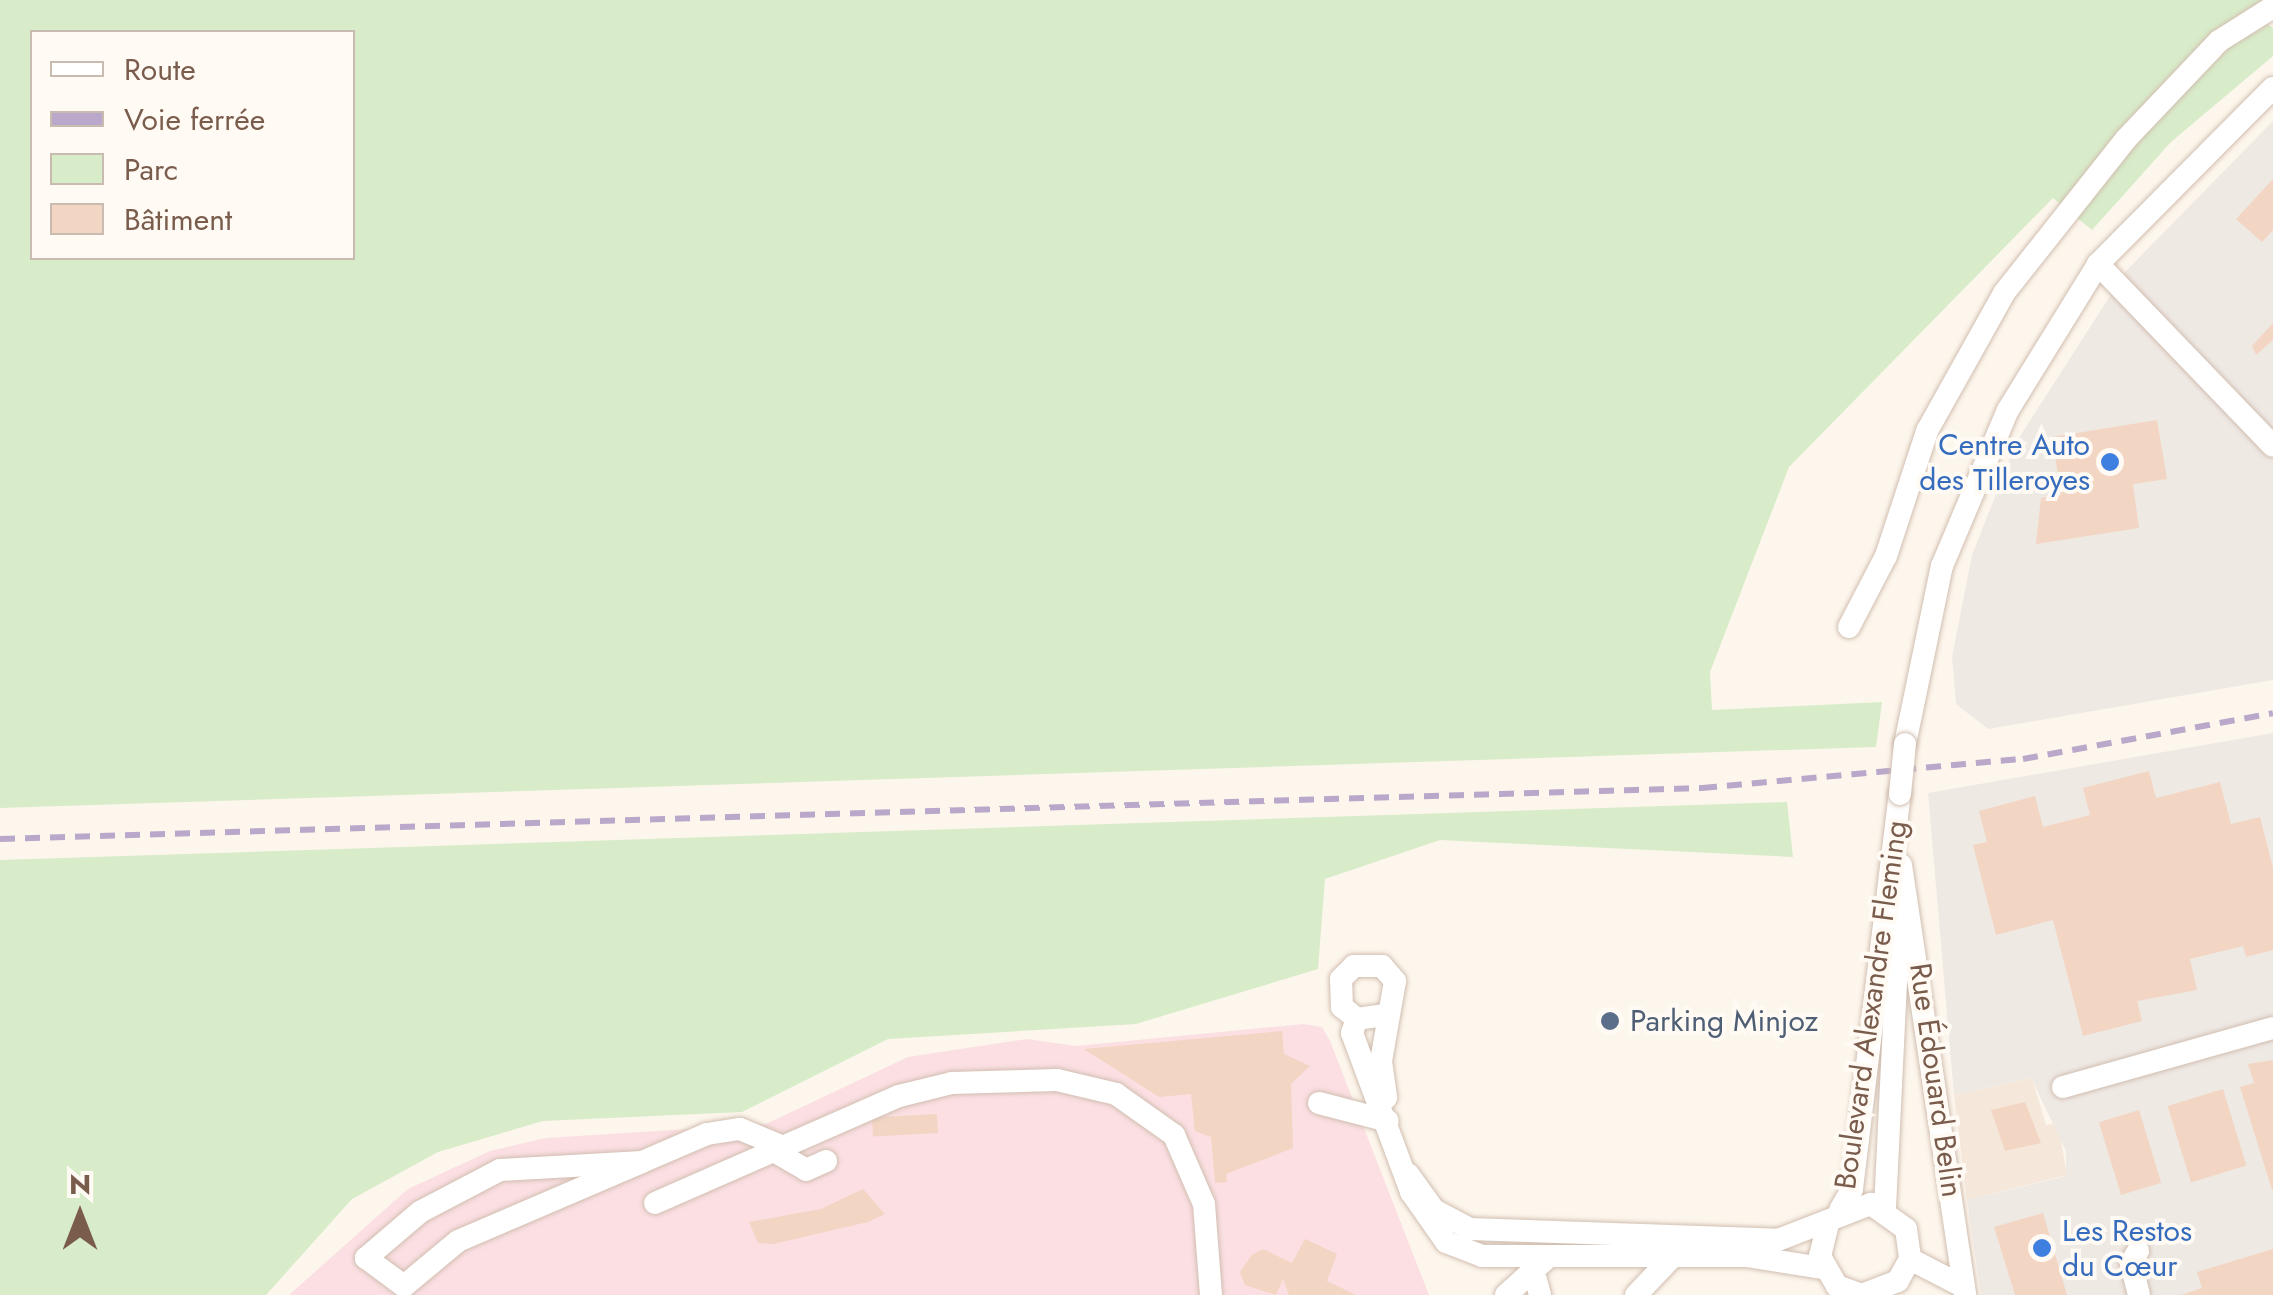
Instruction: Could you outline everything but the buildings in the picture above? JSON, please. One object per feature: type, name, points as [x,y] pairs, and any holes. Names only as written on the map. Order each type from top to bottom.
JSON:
[{"type":"street","points":[[1848,628],[1886,556],[1926,432],[2004,293],[2126,138],[2219,41],[2273,7]]},
{"type":"street","points":[[1900,794],[1926,621],[1962,512],[2008,410],[2098,264],[2273,88]]},
{"type":"street","points":[[2098,264],[2273,446]]},
{"type":"street","name":"Boulevard Alexandre Fleming","points":[[1886,1208],[1901,866],[1900,794]]},
{"type":"street","name":"Boulevard Alexandre Fleming","points":[[1834,1216],[1852,1189],[1880,906],[1900,794]]},
{"type":"street","name":"Rue Édouard Belin","points":[[1901,866],[1965,1291]]},
{"type":"street","points":[[1357,1019],[1338,989],[1363,963],[1394,981],[1385,1014],[1388,1122]]},
{"type":"street","points":[[1357,1019],[1385,1014]]},
{"type":"street","points":[[1357,1019],[1352,1033],[1419,1211],[1446,1242],[1504,1256],[1666,1260],[1746,1256],[1862,1295],[1886,1292],[1910,1259],[1906,1229],[1886,1208],[1834,1216],[1778,1240],[1572,1233],[1450,1223],[1408,1174]]},
{"type":"street","points":[[2062,1086],[2273,1028]]},
{"type":"street","points":[[655,1203],[774,1149],[952,1083],[1057,1080],[1116,1094],[1148,1110],[1191,1161],[1210,1236],[1211,1295]]},
{"type":"street","points":[[1319,1103],[1388,1122]]},
{"type":"street","points":[[642,1162],[500,1170],[420,1212],[366,1258],[404,1286],[458,1241],[642,1162],[707,1134],[740,1130],[806,1170],[826,1162]]},
{"type":"street","points":[[1833,1283],[1834,1216]]},
{"type":"street","points":[[1504,1256],[1525,1289],[1572,1233]]},
{"type":"street","points":[[1636,1295],[1666,1260],[1724,1239]]},
{"type":"street","points":[[2138,1251],[2130,1262],[2140,1295]]},
{"type":"street","points":[[1910,1259],[1965,1291]]},
{"type":"shaded area","points":[[2273,121],[2273,680],[1988,729],[1956,704],[1952,657],[1972,555],[2017,441],[2126,271]]},
{"type":"shaded area","points":[[2273,733],[2273,1295],[1981,1295],[1967,1200],[2066,1176],[2066,1151],[2031,1078],[1954,1095],[1928,793]]},
{"type":"shaded area","points":[[1303,1024],[1322,1027],[1330,1041],[1429,1295],[289,1295],[408,1189],[490,1151],[546,1138],[766,1124],[908,1057],[1027,1039],[1076,1046]]},
{"type":"shaded area","points":[[2032,1078],[2046,1125],[2058,1123],[2067,1175],[1967,1200],[1954,1095]]},
{"type":"green space","points":[[0,0],[2264,0],[2248,10],[2273,28],[2273,56],[2171,142],[2092,230],[2053,198],[1789,467],[1710,672],[1712,710],[1882,702],[1876,747],[0,808]]},
{"type":"green space","points":[[1787,802],[1793,857],[1440,840],[1325,879],[1318,969],[1136,1024],[888,1039],[742,1112],[543,1121],[438,1152],[352,1199],[266,1295],[0,1295],[0,860]]},
{"type":"railway","points":[[0,839],[1702,788],[2023,759],[2273,713]]},
{"type":"place","name":"Centre Auto des Tilleroyes","points":[[2110,462]]},
{"type":"place","name":"Parking Minjoz","points":[[1610,1021]]},
{"type":"place","name":"Les Restos du Cœur","points":[[2042,1248]]}]
